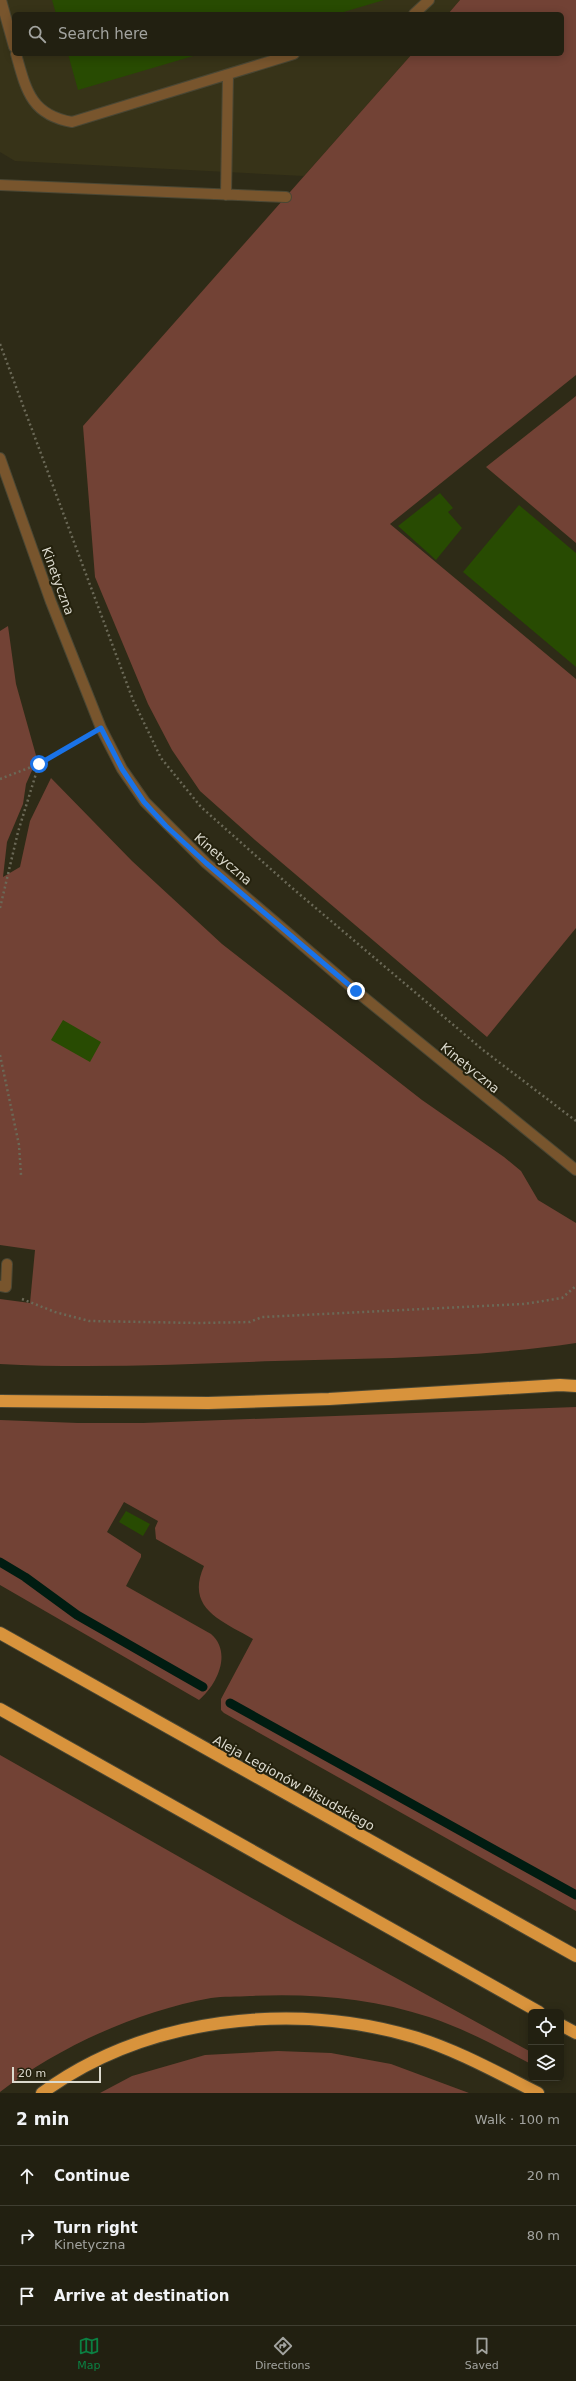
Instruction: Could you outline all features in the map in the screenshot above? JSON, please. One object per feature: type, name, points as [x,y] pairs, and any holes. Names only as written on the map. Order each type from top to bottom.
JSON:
[{"type":"highway","points":[[560,1385],[576,1381]]},
{"type":"highway","points":[[0,1401],[216,1403],[336,1399],[560,1385],[576,1386]]},
{"type":"highway","name":"Aleja Legionów Piłsudskiego","points":[[0,1633],[576,1956]]},
{"type":"highway","points":[[0,1709],[534,2009]]},
{"type":"highway","points":[[42,2093],[84,2066],[166,2035],[228,2023],[271,2019],[315,2018],[364,2025],[415,2038],[476,2062],[538,2093]]},
{"type":"highway","points":[[564,2026],[576,2033]]},
{"type":"street","points":[[1,0],[12,40]]},
{"type":"street","points":[[416,12],[428,0]]},
{"type":"street","points":[[17,56],[30,98],[48,115],[59,120],[72,122],[288,56]]},
{"type":"street","points":[[226,194],[228,75]]},
{"type":"street","points":[[0,185],[286,197]]},
{"type":"street","name":"Kinetyczna","points":[[0,458],[51,602],[101,728],[122,769],[144,802],[206,863],[424,1048],[576,1170]]},
{"type":"street","points":[[3,1286],[7,1264]]},
{"type":"path","points":[[0,344],[133,700],[161,758],[201,807],[291,887],[483,1050],[576,1121]]},
{"type":"path","points":[[0,779],[39,764],[101,728]]},
{"type":"path","points":[[0,908],[18,832],[39,764]]},
{"type":"path","points":[[0,1055],[19,1145],[21,1175]]},
{"type":"path","points":[[3,1286],[25,1301],[89,1321],[198,1323],[250,1322],[270,1317],[524,1304],[562,1298],[576,1286]]},
{"type":"shaded area","points":[[0,0],[460,0],[450,12],[12,12],[12,56],[410,56],[304,176],[15,161],[0,152]]},
{"type":"shaded area","points":[[460,0],[576,0],[576,375],[390,524],[576,679],[576,928],[487,1037],[255,840],[200,791],[172,750],[148,704],[95,577],[83,426],[410,56],[564,56],[564,12],[450,12]]},
{"type":"shaded area","points":[[576,396],[576,543],[486,467]]},
{"type":"shaded area","points":[[8,626],[16,684],[37,759],[26,784],[23,804],[7,842],[3,877],[20,867],[30,821],[51,778],[132,861],[222,944],[422,1100],[504,1157],[521,1171],[538,1200],[576,1223],[576,1343],[501,1352],[388,1358],[172,1365],[69,1366],[0,1364],[0,1299],[30,1303],[35,1250],[0,1245],[0,631]]},
{"type":"shaded area","points":[[576,1407],[576,1911],[224,1713],[221,1710],[221,1699],[253,1639],[230,1626],[210,1612],[203,1603],[199,1593],[199,1581],[204,1566],[156,1539],[155,1528],[158,1521],[124,1502],[107,1532],[141,1554],[141,1557],[126,1586],[211,1634],[217,1641],[221,1650],[220,1668],[212,1685],[199,1700],[0,1585],[0,1420],[78,1423],[143,1423]]},
{"type":"shaded area","points":[[0,1755],[294,1922],[528,2050],[528,2062],[455,2027],[429,2017],[385,2005],[363,2001],[295,1995],[220,1997],[183,2004],[155,2012],[100,2033],[47,2060],[0,2092]]},
{"type":"shaded area","points":[[278,2051],[331,2053],[391,2064],[469,2093],[100,2093],[132,2076],[205,2055]]},
{"type":"building","points":[[52,0],[384,0],[344,12],[55,12]]},
{"type":"building","points":[[69,56],[193,56],[78,90]]},
{"type":"building","points":[[440,493],[453,508],[448,512],[462,528],[436,560],[398,526]]},
{"type":"building","points":[[519,505],[576,553],[576,667],[463,572]]},
{"type":"building","points":[[63,1020],[101,1042],[90,1062],[51,1040]]},
{"type":"building","points":[[126,1511],[150,1524],[143,1536],[119,1522]]},
{"type":"waterway","points":[[0,1562],[25,1577],[77,1615],[203,1687]]},
{"type":"waterway","points":[[230,1703],[576,1895]]},
{"type":"route","points":[[39,764],[101,728],[122,769],[144,802],[166,826],[206,863],[356,991]]}]
